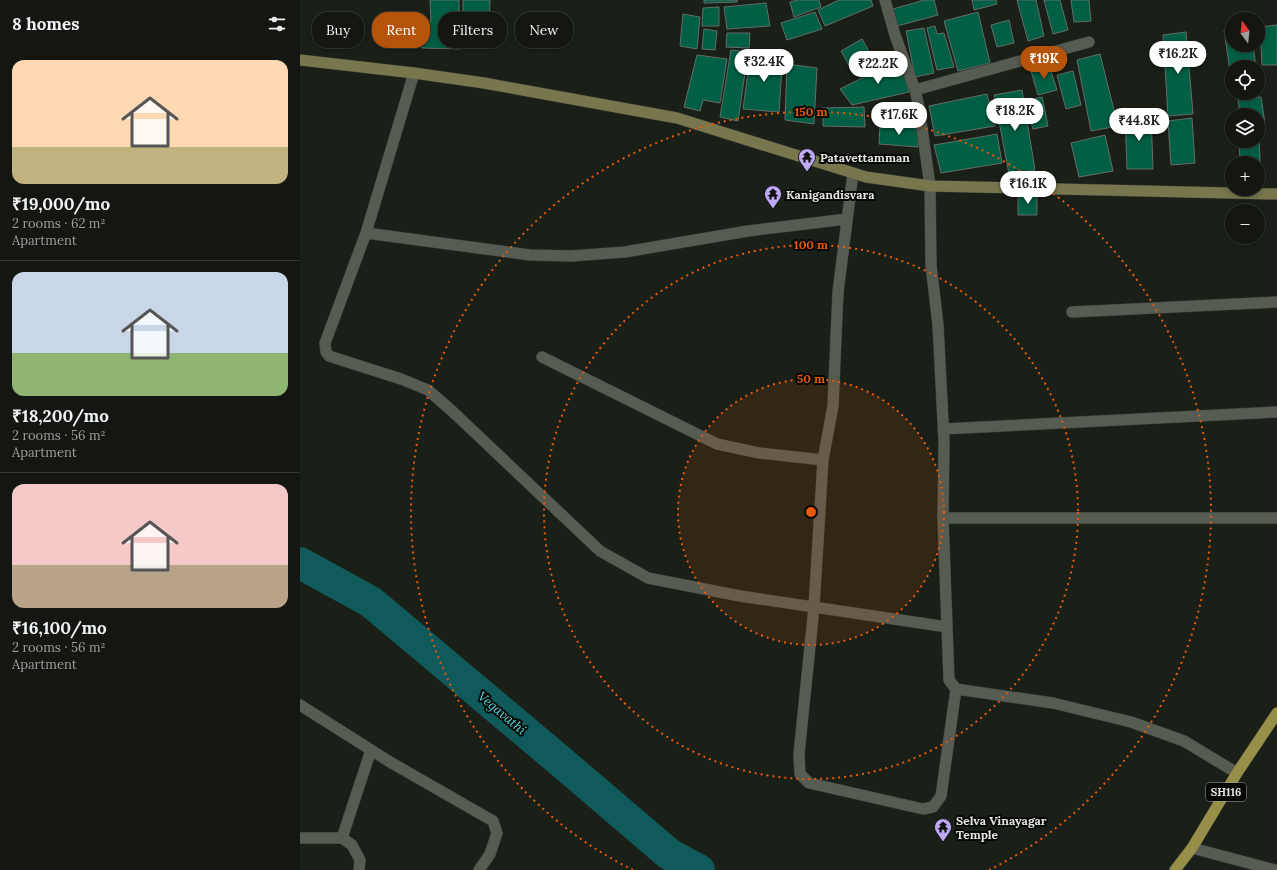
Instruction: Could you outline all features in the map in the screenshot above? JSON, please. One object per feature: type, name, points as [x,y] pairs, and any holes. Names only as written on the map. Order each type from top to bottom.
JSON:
[{"type":"main road","points":[[300,60],[414,72],[484,83],[677,118],[866,177],[930,186],[1277,194]]},
{"type":"main road","name":"SH116","points":[[1175,870],[1192,848],[1237,773],[1277,713]]},
{"type":"street","points":[[885,0],[895,35],[915,90],[919,107],[930,186],[931,265],[938,325],[943,429],[943,518],[949,680],[956,689],[1053,703],[1131,722],[1184,741],[1237,773]]},
{"type":"street","points":[[915,90],[1089,42]]},
{"type":"street","points":[[414,72],[366,233],[325,343],[326,352],[329,356],[401,379],[428,390],[600,551],[648,578],[740,596],[947,627]]},
{"type":"street","points":[[853,173],[838,292],[833,406],[823,460],[814,607],[799,754],[800,774],[809,782],[923,809],[933,807],[941,796],[956,689]]},
{"type":"street","points":[[366,233],[530,255],[571,256],[625,252],[748,231],[847,219]]},
{"type":"street","points":[[1072,312],[1277,302]]},
{"type":"street","points":[[542,357],[717,444],[759,453],[823,460]]},
{"type":"street","points":[[943,429],[1277,412]]},
{"type":"street","points":[[943,518],[1277,518]]},
{"type":"street","points":[[300,705],[371,750],[493,821],[497,833],[490,854],[479,870]]},
{"type":"street","points":[[342,838],[371,750]]},
{"type":"street","points":[[300,838],[342,838],[352,845],[360,860],[360,870]]},
{"type":"street","points":[[1192,848],[1275,870]]},
{"type":"building","points":[[430,0],[459,0],[459,12],[438,12],[438,48],[460,49],[422,48],[430,48]]},
{"type":"building","points":[[463,0],[490,0],[490,12],[463,12]]},
{"type":"building","points":[[704,0],[737,0],[737,2],[704,3]]},
{"type":"building","points":[[797,0],[819,0],[821,7],[794,17],[790,2]]},
{"type":"building","points":[[839,0],[871,0],[873,6],[825,26],[818,10]]},
{"type":"building","points":[[924,0],[934,0],[938,15],[897,26],[893,9]]},
{"type":"building","points":[[972,0],[996,0],[997,4],[974,10]]},
{"type":"building","points":[[1017,0],[1036,0],[1044,36],[1028,41]]},
{"type":"building","points":[[1044,0],[1060,0],[1068,30],[1053,34]]},
{"type":"building","points":[[1071,0],[1089,0],[1091,21],[1074,22]]},
{"type":"building","points":[[766,3],[770,26],[727,29],[724,7]]},
{"type":"building","points":[[719,7],[719,26],[702,26],[703,8]]},
{"type":"building","points":[[815,12],[822,29],[787,40],[781,23]]},
{"type":"building","points":[[978,12],[990,63],[958,71],[944,21]]},
{"type":"building","points":[[683,14],[700,17],[697,49],[680,46]]},
{"type":"building","points":[[1009,20],[1014,43],[997,47],[991,25]]},
{"type":"building","points":[[1277,25],[1277,65],[1265,65],[1265,60],[1262,60],[1261,52],[1265,52],[1265,26]]},
{"type":"building","points":[[935,26],[937,34],[944,33],[954,67],[937,70],[927,28]]},
{"type":"building","points":[[924,28],[934,73],[915,77],[906,31]]},
{"type":"building","points":[[704,29],[717,31],[715,50],[702,49]]},
{"type":"building","points":[[1186,32],[1193,114],[1168,116],[1163,35]]},
{"type":"building","points":[[727,33],[750,33],[749,48],[726,47]]},
{"type":"building","points":[[862,39],[874,60],[864,66],[861,61],[850,67],[841,51]]},
{"type":"building","points":[[731,50],[748,52],[738,121],[720,117]]},
{"type":"building","points":[[766,51],[783,52],[779,112],[743,109],[750,57],[765,58]]},
{"type":"building","points":[[1227,52],[1254,52],[1255,60],[1228,60]]},
{"type":"building","points":[[1100,54],[1118,126],[1091,131],[1077,60]]},
{"type":"building","points":[[697,55],[727,59],[720,103],[703,100],[700,111],[684,107]]},
{"type":"building","points":[[900,59],[909,92],[852,105],[840,89]]},
{"type":"building","points":[[787,64],[817,68],[814,124],[785,120]]},
{"type":"building","points":[[1049,65],[1057,90],[1038,95],[1031,71]]},
{"type":"building","points":[[1073,71],[1081,105],[1066,109],[1057,75]]},
{"type":"building","points":[[1022,90],[1035,170],[1009,174],[994,95]]},
{"type":"building","points":[[987,94],[995,126],[935,136],[929,106]]},
{"type":"building","points":[[1042,97],[1048,126],[1033,129],[1025,101]]},
{"type":"building","points":[[1238,100],[1261,100],[1263,108],[1239,108]]},
{"type":"building","points":[[864,107],[865,127],[823,126],[823,108]]},
{"type":"building","points":[[1151,114],[1153,169],[1127,169],[1125,117]]},
{"type":"building","points":[[1192,118],[1195,163],[1171,165],[1168,121]]},
{"type":"building","points":[[880,125],[918,128],[918,147],[879,144]]},
{"type":"building","points":[[997,134],[1002,163],[941,173],[934,145]]},
{"type":"building","points":[[1105,135],[1113,171],[1079,177],[1071,143]]},
{"type":"building","points":[[1239,148],[1260,148],[1260,156],[1240,156]]},
{"type":"building","points":[[1037,195],[1037,215],[1018,215],[1018,196]]},
{"type":"waterway","name":"Vegavathi","points":[[300,563],[371,602],[669,854],[699,870]]},
{"type":"place","name":"Patavettamman","points":[[807,172]]},
{"type":"place","name":"Kanigandisvara","points":[[773,209]]},
{"type":"place","name":"Selva Vinayagar Temple","points":[[943,842]]}]
